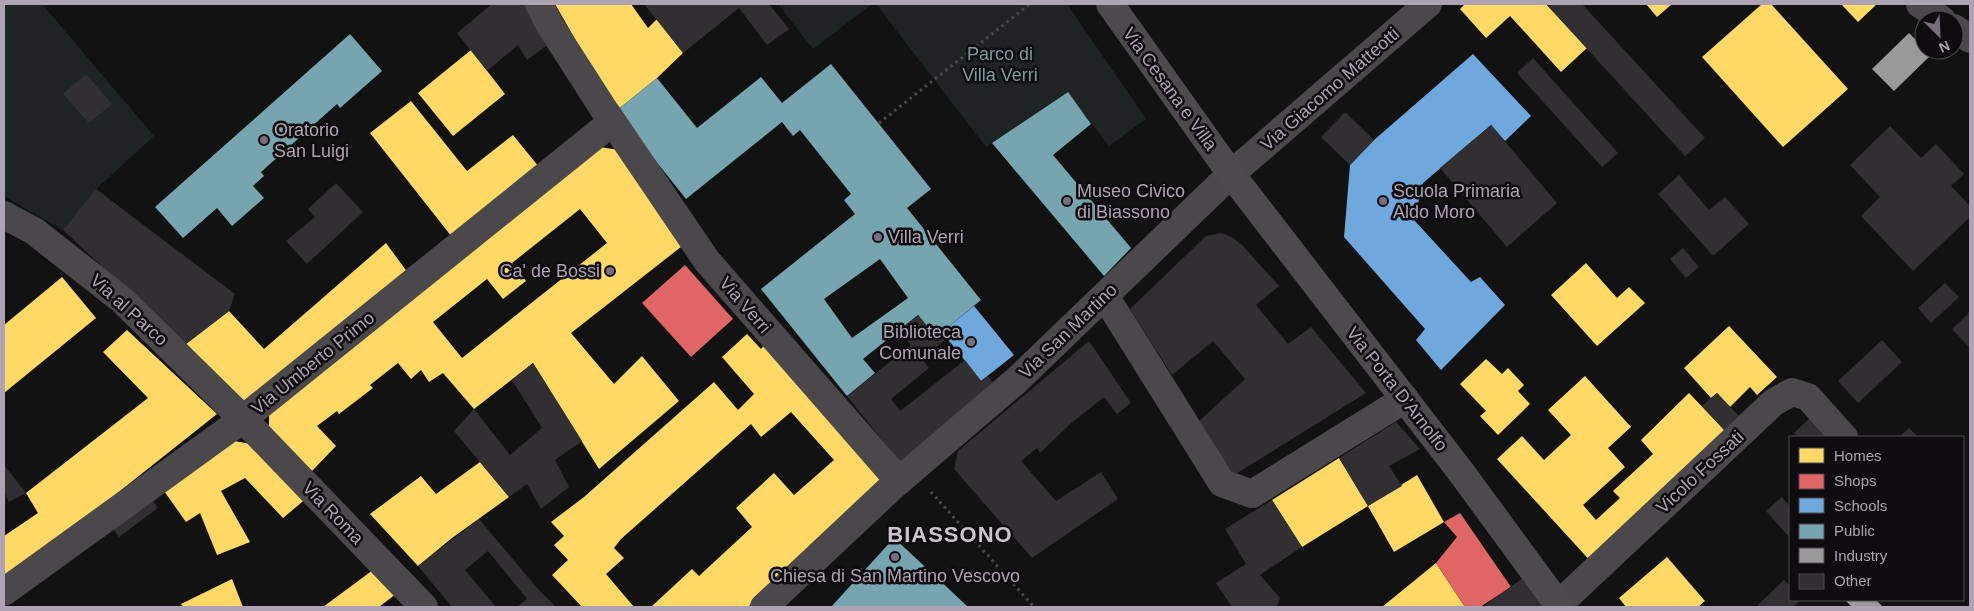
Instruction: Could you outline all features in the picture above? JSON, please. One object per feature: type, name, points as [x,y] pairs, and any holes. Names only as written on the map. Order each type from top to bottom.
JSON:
[{"type":"main road","name":"Via Cesana e Villa","points":[[1110,4],[1231,174]]},
{"type":"main road","name":"Via Porta D'Arnolfo","points":[[1231,174],[1461,472],[1559,606]]},
{"type":"street","name":"Via Verri","points":[[539,4],[551,28],[610,119],[707,261],[906,476]]},
{"type":"street","name":"Via Giacomo Matteotti","points":[[1231,174],[1414,9]]},
{"type":"street","name":"Via Umberto Primo","points":[[4,592],[242,419],[610,119]]},
{"type":"street","name":"Via San Martino","points":[[764,607],[906,476],[1017,380],[1231,174]]},
{"type":"street","name":"Via al Parco","points":[[4,215],[34,231],[122,300],[242,419]]},
{"type":"street","points":[[1105,296],[1222,483],[1252,494],[1405,399]]},
{"type":"street","name":"Vicolo Fossati","points":[[1559,606],[1774,402],[1792,392],[1808,397],[1843,436]]},
{"type":"street","name":"Via Roma","points":[[242,419],[424,607]]},
{"type":"path","points":[[879,124],[1030,4]]},
{"type":"path","points":[[906,476],[1034,607]]},
{"type":"green space","points":[[4,4],[42,4],[154,136],[96,189],[63,230],[4,196]]},
{"type":"green space","points":[[778,4],[872,4],[813,49]]},
{"type":"green space","name":"Parco di Villa Verri","points":[[876,4],[1067,4],[1146,119],[1109,146],[1067,92],[986,147]]},
{"type":"building: Homes","points":[[555,4],[631,4],[648,28],[657,19],[683,53],[657,78],[616,111]]},
{"type":"building: Homes","points":[[1465,4],[1546,4],[1587,48],[1561,72],[1510,16],[1486,38],[1460,9]]},
{"type":"building: Homes","points":[[1646,4],[1672,4],[1657,17]]},
{"type":"building: Homes","points":[[1762,4],[1771,4],[1848,89],[1783,147],[1702,57]]},
{"type":"building: Homes","points":[[1841,4],[1877,4],[1858,22]]},
{"type":"building: Homes","points":[[471,50],[505,94],[453,136],[418,93]]},
{"type":"building: Homes","points":[[411,101],[467,171],[513,135],[539,167],[452,237],[370,133]]},
{"type":"building: Homes","name":"Ca' de Bossi","points":[[600,147],[625,151],[686,243],[571,333],[614,384],[642,356],[679,401],[599,469],[533,363],[474,409],[443,373],[429,382],[421,370],[411,379],[398,363],[370,385],[373,388],[339,414],[337,411],[317,426],[336,446],[311,472],[269,431],[269,413]],"holes":[[[580,209],[607,243],[462,358],[433,322],[487,279],[503,299],[526,281],[512,263]]]},
{"type":"building: Homes","points":[[386,243],[408,273],[247,404],[186,344],[229,311],[264,349]]},
{"type":"building: Homes","points":[[1586,263],[1617,298],[1629,287],[1645,303],[1597,346],[1551,295]]},
{"type":"building: Homes","points":[[62,277],[96,318],[4,393],[4,325]]},
{"type":"building: Homes","points":[[1729,326],[1777,377],[1757,395],[1750,387],[1730,407],[1717,393],[1711,398],[1684,368]]},
{"type":"building: Homes","points":[[127,330],[217,414],[67,533],[4,578],[4,536],[38,513],[26,493],[148,398],[103,352]]},
{"type":"building: Homes","points":[[747,334],[761,349],[767,342],[887,475],[748,607],[651,607],[692,569],[699,576],[752,527],[736,508],[774,473],[794,495],[834,460],[791,412],[761,437],[751,424],[621,539],[614,548],[624,558],[606,574],[634,607],[582,607],[552,575],[568,560],[554,545],[564,536],[551,522],[584,497],[714,382],[738,410],[754,394],[722,357]]},
{"type":"building: Homes","points":[[1486,359],[1502,374],[1508,368],[1524,385],[1518,391],[1530,404],[1498,435],[1480,416],[1486,411],[1460,384]]},
{"type":"building: Homes","points":[[1585,376],[1631,427],[1608,448],[1625,467],[1583,505],[1596,520],[1620,498],[1613,491],[1653,454],[1641,440],[1689,393],[1731,437],[1594,565],[1497,459],[1522,436],[1544,460],[1571,435],[1548,410]]},
{"type":"building: Homes","points":[[234,441],[257,445],[308,497],[283,518],[245,478],[221,491],[250,542],[217,555],[200,513],[186,522],[164,491]]},
{"type":"building: Homes","points":[[1339,458],[1368,506],[1302,547],[1272,500]]},
{"type":"building: Homes","points":[[480,462],[509,497],[452,538],[418,566],[370,514],[421,476],[436,494]]},
{"type":"building: Homes","points":[[1417,475],[1444,522],[1394,552],[1368,506]]},
{"type":"building: Homes","points":[[1667,557],[1705,601],[1698,607],[1626,607],[1619,598]]},
{"type":"building: Homes","points":[[1436,563],[1465,607],[1382,607]]},
{"type":"building: Homes","points":[[377,567],[401,590],[379,607],[323,607]]},
{"type":"building: Homes","points":[[232,579],[243,607],[183,607],[181,604]]},
{"type":"building: Shops","points":[[685,265],[733,319],[691,357],[642,303]]},
{"type":"building: Shops","points":[[1460,513],[1511,587],[1480,607],[1465,607],[1436,563],[1457,537],[1444,522]]},
{"type":"building: Schools","name":"Scuola Primaria Aldo Moro","points":[[1473,54],[1531,116],[1505,141],[1491,125],[1423,183],[1414,220],[1471,282],[1480,277],[1505,305],[1441,370],[1416,340],[1425,329],[1344,237],[1350,165],[1374,140]]},
{"type":"building: Schools","points":[[974,306],[1014,355],[981,381],[942,332]]},
{"type":"building: Public","name":"Oratorio San Luigi","points":[[350,34],[382,71],[340,108],[337,104],[261,172],[264,176],[253,186],[264,198],[232,226],[217,208],[183,238],[155,207]]},
{"type":"building: Public","name":"Villa Verri","points":[[831,64],[931,189],[907,208],[981,300],[936,337],[918,315],[863,359],[875,373],[847,396],[761,289],[855,214],[844,200],[851,194],[800,130],[793,136],[782,122],[686,199],[616,111],[657,78],[697,128],[761,77],[782,103]],"holes":[[[880,259],[908,298],[852,338],[824,299]]]},
{"type":"building: Public","name":"Museo Civico di Biassono","points":[[1068,92],[1091,124],[1053,155],[1131,248],[1104,276],[992,143]]},
{"type":"building: Public","name":"Chiesa di San Martino Vescovo","points":[[894,538],[934,575],[968,607],[831,607]]},
{"type":"building: Industry","points":[[1909,33],[1914,38],[1914,60],[1926,60],[1894,91],[1872,69]]},
{"type":"building: Industry","points":[[1846,601],[1877,601],[1883,607],[1852,607]]},
{"type":"building: Other","points":[[492,4],[525,4],[546,46],[527,60],[518,45],[487,71],[457,33]]},
{"type":"building: Other","points":[[644,4],[769,4],[789,29],[767,45],[739,8],[683,53]]},
{"type":"building: Other","points":[[1546,4],[1582,4],[1705,138],[1685,156]]},
{"type":"building: Other","points":[[1533,58],[1618,153],[1602,167],[1517,73]]},
{"type":"building: Other","points":[[86,74],[112,104],[89,123],[63,94]]},
{"type":"building: Other","points":[[1345,112],[1374,140],[1350,165],[1321,137]]},
{"type":"building: Other","points":[[1491,125],[1557,203],[1507,247],[1440,168]]},
{"type":"building: Other","points":[[1890,126],[1921,158],[1936,144],[1964,174],[1951,186],[1970,206],[1970,217],[1913,271],[1861,216],[1880,197],[1850,165]]},
{"type":"building: Other","points":[[1679,175],[1709,210],[1725,197],[1749,224],[1713,256],[1658,194]]},
{"type":"building: Other","points":[[336,183],[363,212],[307,264],[286,241],[315,217],[308,209]]},
{"type":"building: Other","points":[[96,189],[235,294],[229,311],[186,344],[63,230]]},
{"type":"building: Other","points":[[1221,233],[1232,237],[1242,245],[1279,286],[1256,305],[1288,344],[1311,327],[1366,393],[1234,475],[1198,422],[1245,379],[1213,341],[1172,375],[1130,309],[1206,236]]},
{"type":"building: Other","points":[[1683,248],[1699,267],[1686,278],[1670,259]]},
{"type":"building: Other","points":[[1945,283],[1959,297],[1931,323],[1918,308]]},
{"type":"building: Other","points":[[1970,312],[1970,348],[1952,329]]},
{"type":"building: Other","points":[[918,315],[936,337],[942,332],[947,338],[922,359],[929,368],[891,399],[900,411],[965,360],[981,381],[988,376],[998,389],[902,465],[847,396],[911,345],[899,330]]},
{"type":"building: Other","points":[[1882,340],[1902,362],[1858,403],[1838,381]]},
{"type":"building: Other","points":[[1089,341],[1131,403],[1117,414],[1104,397],[1069,425],[1040,453],[1037,448],[1021,461],[1056,501],[1101,472],[1118,499],[1032,558],[954,469],[958,451]]},
{"type":"building: Other","points":[[533,363],[582,441],[555,460],[569,487],[541,509],[527,484],[509,497],[454,431],[474,409],[510,455],[542,428],[512,380]]},
{"type":"building: Other","points":[[1717,393],[1739,416],[1724,430],[1702,406]]},
{"type":"building: Other","points":[[1812,416],[1831,436],[1797,436],[1794,433]]},
{"type":"building: Other","points":[[1396,422],[1420,449],[1389,466],[1402,486],[1368,506],[1339,458]]},
{"type":"building: Other","points":[[1909,428],[1917,436],[1900,436]]},
{"type":"building: Other","points":[[4,465],[26,493],[9,502],[4,492]]},
{"type":"building: Other","points":[[149,496],[158,508],[119,537],[110,525]]},
{"type":"building: Other","points":[[1782,497],[1789,506],[1788,536],[1766,511]]},
{"type":"building: Other","points":[[1272,500],[1302,547],[1260,575],[1280,598],[1277,607],[1232,607],[1216,583],[1246,564],[1225,529]]},
{"type":"building: Other","points":[[479,519],[538,589],[556,607],[517,607],[527,599],[488,551],[465,570],[496,607],[452,607],[418,566]]},
{"type":"building: Other","points":[[1523,578],[1543,607],[1487,607],[1485,605]]},
{"type":"building: Other","points":[[1784,580],[1789,585],[1789,601],[1800,601],[1793,607],[1760,607],[1758,605]]},
{"type":"place","name":"Oratorio San Luigi","points":[[264,140]]},
{"type":"place","name":"Museo Civico di Biassono","points":[[1067,201]]},
{"type":"place","name":"Scuola Primaria Aldo Moro","points":[[1383,201]]},
{"type":"place","name":"Villa Verri","points":[[878,237]]},
{"type":"place","name":"Ca' de Bossi","points":[[610,271]]},
{"type":"place","name":"Biblioteca Comunale","points":[[971,342]]},
{"type":"place","name":"Chiesa di San Martino Vescovo","points":[[895,557]]},
{"type":"district","name":"BIASSONO","points":[[950,534]]}]
